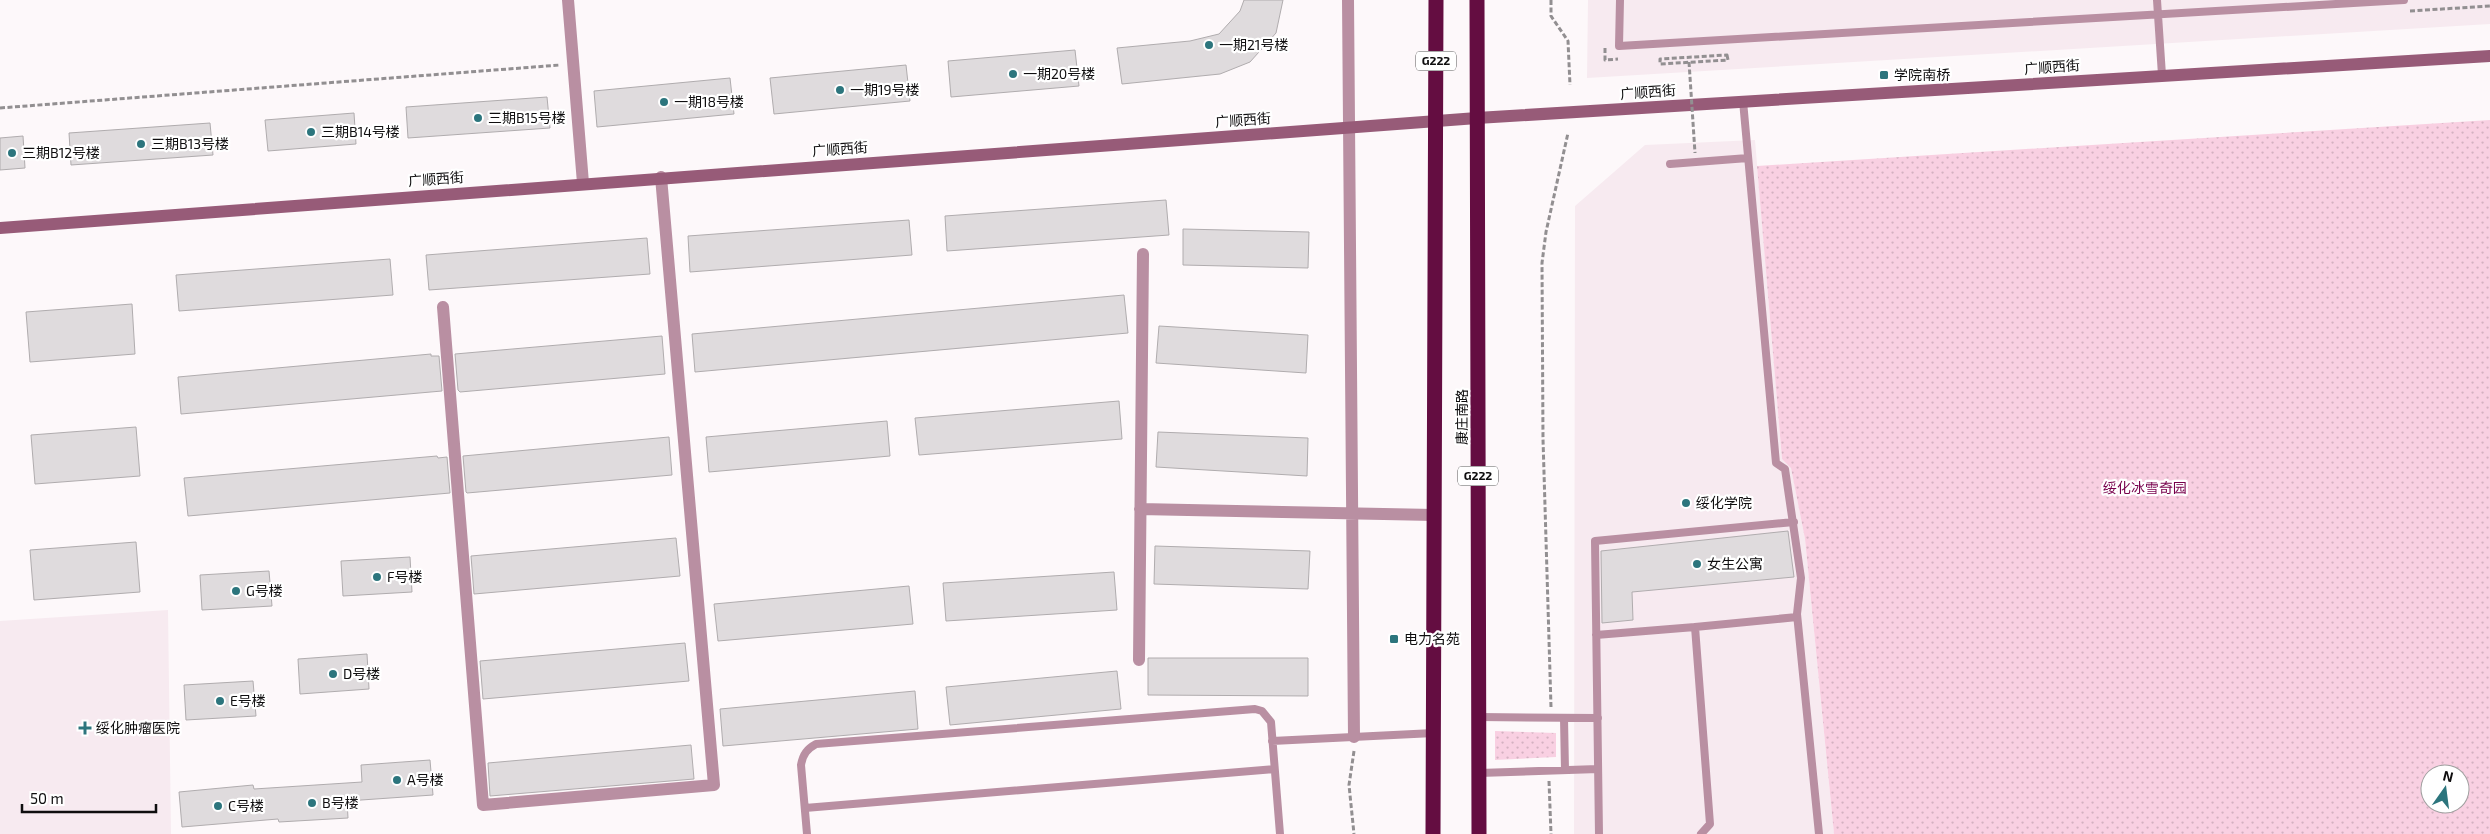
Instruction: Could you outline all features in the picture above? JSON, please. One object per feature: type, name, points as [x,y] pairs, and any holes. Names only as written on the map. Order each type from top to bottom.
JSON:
[{"type":"highway","name":"康庄南路","points":[[1433,834],[1436,0]]},
{"type":"highway","name":"康庄南路","points":[[1477,0],[1479,834]]},
{"type":"main road","name":"广顺西街","points":[[0,228],[661,177],[1477,118],[2490,56]]},
{"type":"street","points":[[568,0],[583,183]]},
{"type":"street","points":[[1348,0],[1347,128],[1354,737]]},
{"type":"street","points":[[443,307],[483,805],[714,785],[661,177]]},
{"type":"street","points":[[1139,660],[1143,254]]},
{"type":"street","points":[[1140,509],[1434,515]]},
{"type":"lane","points":[[1620,0],[1619,46],[2404,0]]},
{"type":"lane","points":[[2157,0],[2162,75]]},
{"type":"lane","points":[[1743,101],[1776,463],[1785,469],[1801,578],[1797,616],[1819,834]]},
{"type":"lane","points":[[1670,164],[1748,158]]},
{"type":"lane","points":[[1599,834],[1595,541],[1794,522]]},
{"type":"lane","points":[[1596,636],[1797,616]]},
{"type":"lane","points":[[1695,627],[1710,824],[1701,834]]},
{"type":"lane","points":[[807,834],[802,756],[808,748],[816,744],[1255,709],[1262,711],[1271,722],[1280,834]]},
{"type":"lane","points":[[1479,716],[1598,718]]},
{"type":"lane","points":[[1564,718],[1565,770]]},
{"type":"lane","points":[[1272,741],[1434,733]]},
{"type":"lane","points":[[805,808],[1274,769]]},
{"type":"lane","points":[[1479,773],[1598,769]]},
{"type":"path","points":[[1551,0],[1551,16],[1568,41],[1570,85]]},
{"type":"path","points":[[1727,55],[1728,60],[1689,62],[1660,64],[1660,59],[1727,55]]},
{"type":"path","points":[[1689,62],[1695,153]]},
{"type":"path","points":[[0,108],[573,64]]},
{"type":"path","points":[[1552,718],[1543,439],[1542,263],[1546,232],[1568,133]]},
{"type":"path","points":[[1354,737],[1349,785],[1354,834]]},
{"type":"path","points":[[1549,770],[1550,834]]},
{"type":"shaded area","points":[[1588,0],[2490,0],[2490,24],[1587,78]]},
{"type":"shaded area","name":"绥化学院","points":[[1755,140],[1782,459],[1791,467],[1805,539],[1834,834],[1574,834],[1575,206],[1645,145]]},
{"type":"shaded area","name":"绥化肿瘤医院","points":[[168,610],[171,834],[0,834],[0,621]]},
{"type":"green space","name":"绥化冰雪奇园","points":[[2490,120],[2490,834],[1834,834],[1805,539],[1791,468],[1782,459],[1757,166]]},
{"type":"green space","points":[[1495,731],[1556,733],[1556,757],[1495,760]]},
{"type":"building","name":"一期21号楼","points":[[1244,0],[1283,0],[1276,33],[1250,62],[1220,74],[1122,84],[1117,48],[1190,41],[1219,34],[1240,11]]},
{"type":"building","name":"一期20号楼","points":[[1075,50],[1079,86],[951,97],[948,61]]},
{"type":"building","name":"一期19号楼","points":[[906,65],[910,101],[774,114],[770,78]]},
{"type":"building","name":"一期18号楼","points":[[730,78],[734,114],[597,127],[594,91]]},
{"type":"building","name":"三期B15号楼","points":[[547,97],[550,128],[408,138],[406,107]]},
{"type":"building","name":"三期B14号楼","points":[[354,113],[356,144],[268,151],[265,120]]},
{"type":"building","name":"三期B13号楼","points":[[210,123],[213,155],[71,165],[69,133]]},
{"type":"building","name":"三期B12号楼","points":[[23,136],[25,168],[0,170],[0,138]]},
{"type":"building","points":[[1166,200],[1169,235],[947,251],[945,216]]},
{"type":"building","points":[[909,220],[912,255],[690,272],[688,236]]},
{"type":"building","points":[[1183,229],[1309,232],[1308,268],[1183,265]]},
{"type":"building","points":[[647,238],[650,274],[429,290],[426,255]]},
{"type":"building","points":[[390,259],[393,295],[179,311],[176,275]]},
{"type":"building","points":[[1124,295],[1128,333],[695,372],[692,334]]},
{"type":"building","points":[[132,304],[135,354],[30,362],[26,312]]},
{"type":"building","points":[[1159,326],[1308,335],[1306,373],[1156,363]]},
{"type":"building","points":[[662,336],[665,374],[460,392],[458,390],[455,354]]},
{"type":"building","points":[[431,354],[431,356],[439,356],[442,391],[181,414],[178,377]]},
{"type":"building","points":[[1119,401],[1122,439],[919,455],[915,418]]},
{"type":"building","points":[[887,421],[890,456],[709,472],[706,437]]},
{"type":"building","points":[[136,427],[140,476],[35,484],[31,435]]},
{"type":"building","points":[[1158,432],[1308,438],[1307,476],[1156,467]]},
{"type":"building","points":[[669,437],[672,475],[466,492],[463,456]]},
{"type":"building","points":[[437,456],[438,458],[447,457],[450,493],[188,516],[184,478]]},
{"type":"building","name":"女生公寓","points":[[1788,531],[1794,577],[1632,592],[1633,620],[1602,623],[1601,551]]},
{"type":"building","points":[[676,538],[680,576],[474,594],[471,556]]},
{"type":"building","points":[[136,542],[140,592],[34,600],[30,550]]},
{"type":"building","points":[[1155,546],[1310,551],[1308,589],[1154,584]]},
{"type":"building","name":"F号楼","points":[[410,557],[412,592],[343,596],[341,561]]},
{"type":"building","name":"G号楼","points":[[269,571],[272,606],[202,610],[200,575]]},
{"type":"building","points":[[1114,572],[1117,610],[946,621],[943,583]]},
{"type":"building","points":[[909,586],[913,624],[718,641],[714,604]]},
{"type":"building","points":[[685,643],[689,681],[483,699],[480,661]]},
{"type":"building","name":"D号楼","points":[[367,654],[369,689],[300,694],[298,659]]},
{"type":"building","points":[[1148,658],[1308,658],[1308,696],[1148,695]]},
{"type":"building","points":[[1117,671],[1121,709],[950,725],[946,687]]},
{"type":"building","name":"E号楼","points":[[253,681],[256,716],[186,720],[184,685]]},
{"type":"building","points":[[915,691],[918,729],[723,746],[720,709]]},
{"type":"building","points":[[691,745],[694,779],[490,796],[488,763]]},
{"type":"building","points":[[430,760],[433,795],[347,801],[348,818],[279,822],[278,819],[182,827],[179,792],[253,785],[254,789],[362,782],[361,765]]},
{"type":"place","name":"一期21号楼","points":[[1209,45]]},
{"type":"place","name":"一期20号楼","points":[[1013,74]]},
{"type":"place","name":"学院南桥","points":[[1884,75]]},
{"type":"place","name":"一期19号楼","points":[[840,90]]},
{"type":"place","name":"一期18号楼","points":[[664,102]]},
{"type":"place","name":"三期B15号楼","points":[[478,118]]},
{"type":"place","name":"三期B14号楼","points":[[311,132]]},
{"type":"place","name":"三期B13号楼","points":[[141,144]]},
{"type":"place","name":"三期B12号楼","points":[[12,153]]},
{"type":"place","name":"绥化学院","points":[[1686,503]]},
{"type":"place","name":"女生公寓","points":[[1697,564]]},
{"type":"place","name":"F号楼","points":[[377,577]]},
{"type":"place","name":"G号楼","points":[[236,591]]},
{"type":"place","name":"电力名苑","points":[[1394,639]]},
{"type":"place","name":"D号楼","points":[[333,674]]},
{"type":"place","name":"E号楼","points":[[220,701]]},
{"type":"place","name":"绥化肿瘤医院","points":[[85,728]]},
{"type":"place","name":"A号楼","points":[[397,780]]},
{"type":"place","name":"B号楼","points":[[312,803]]},
{"type":"place","name":"C号楼","points":[[218,806]]}]
